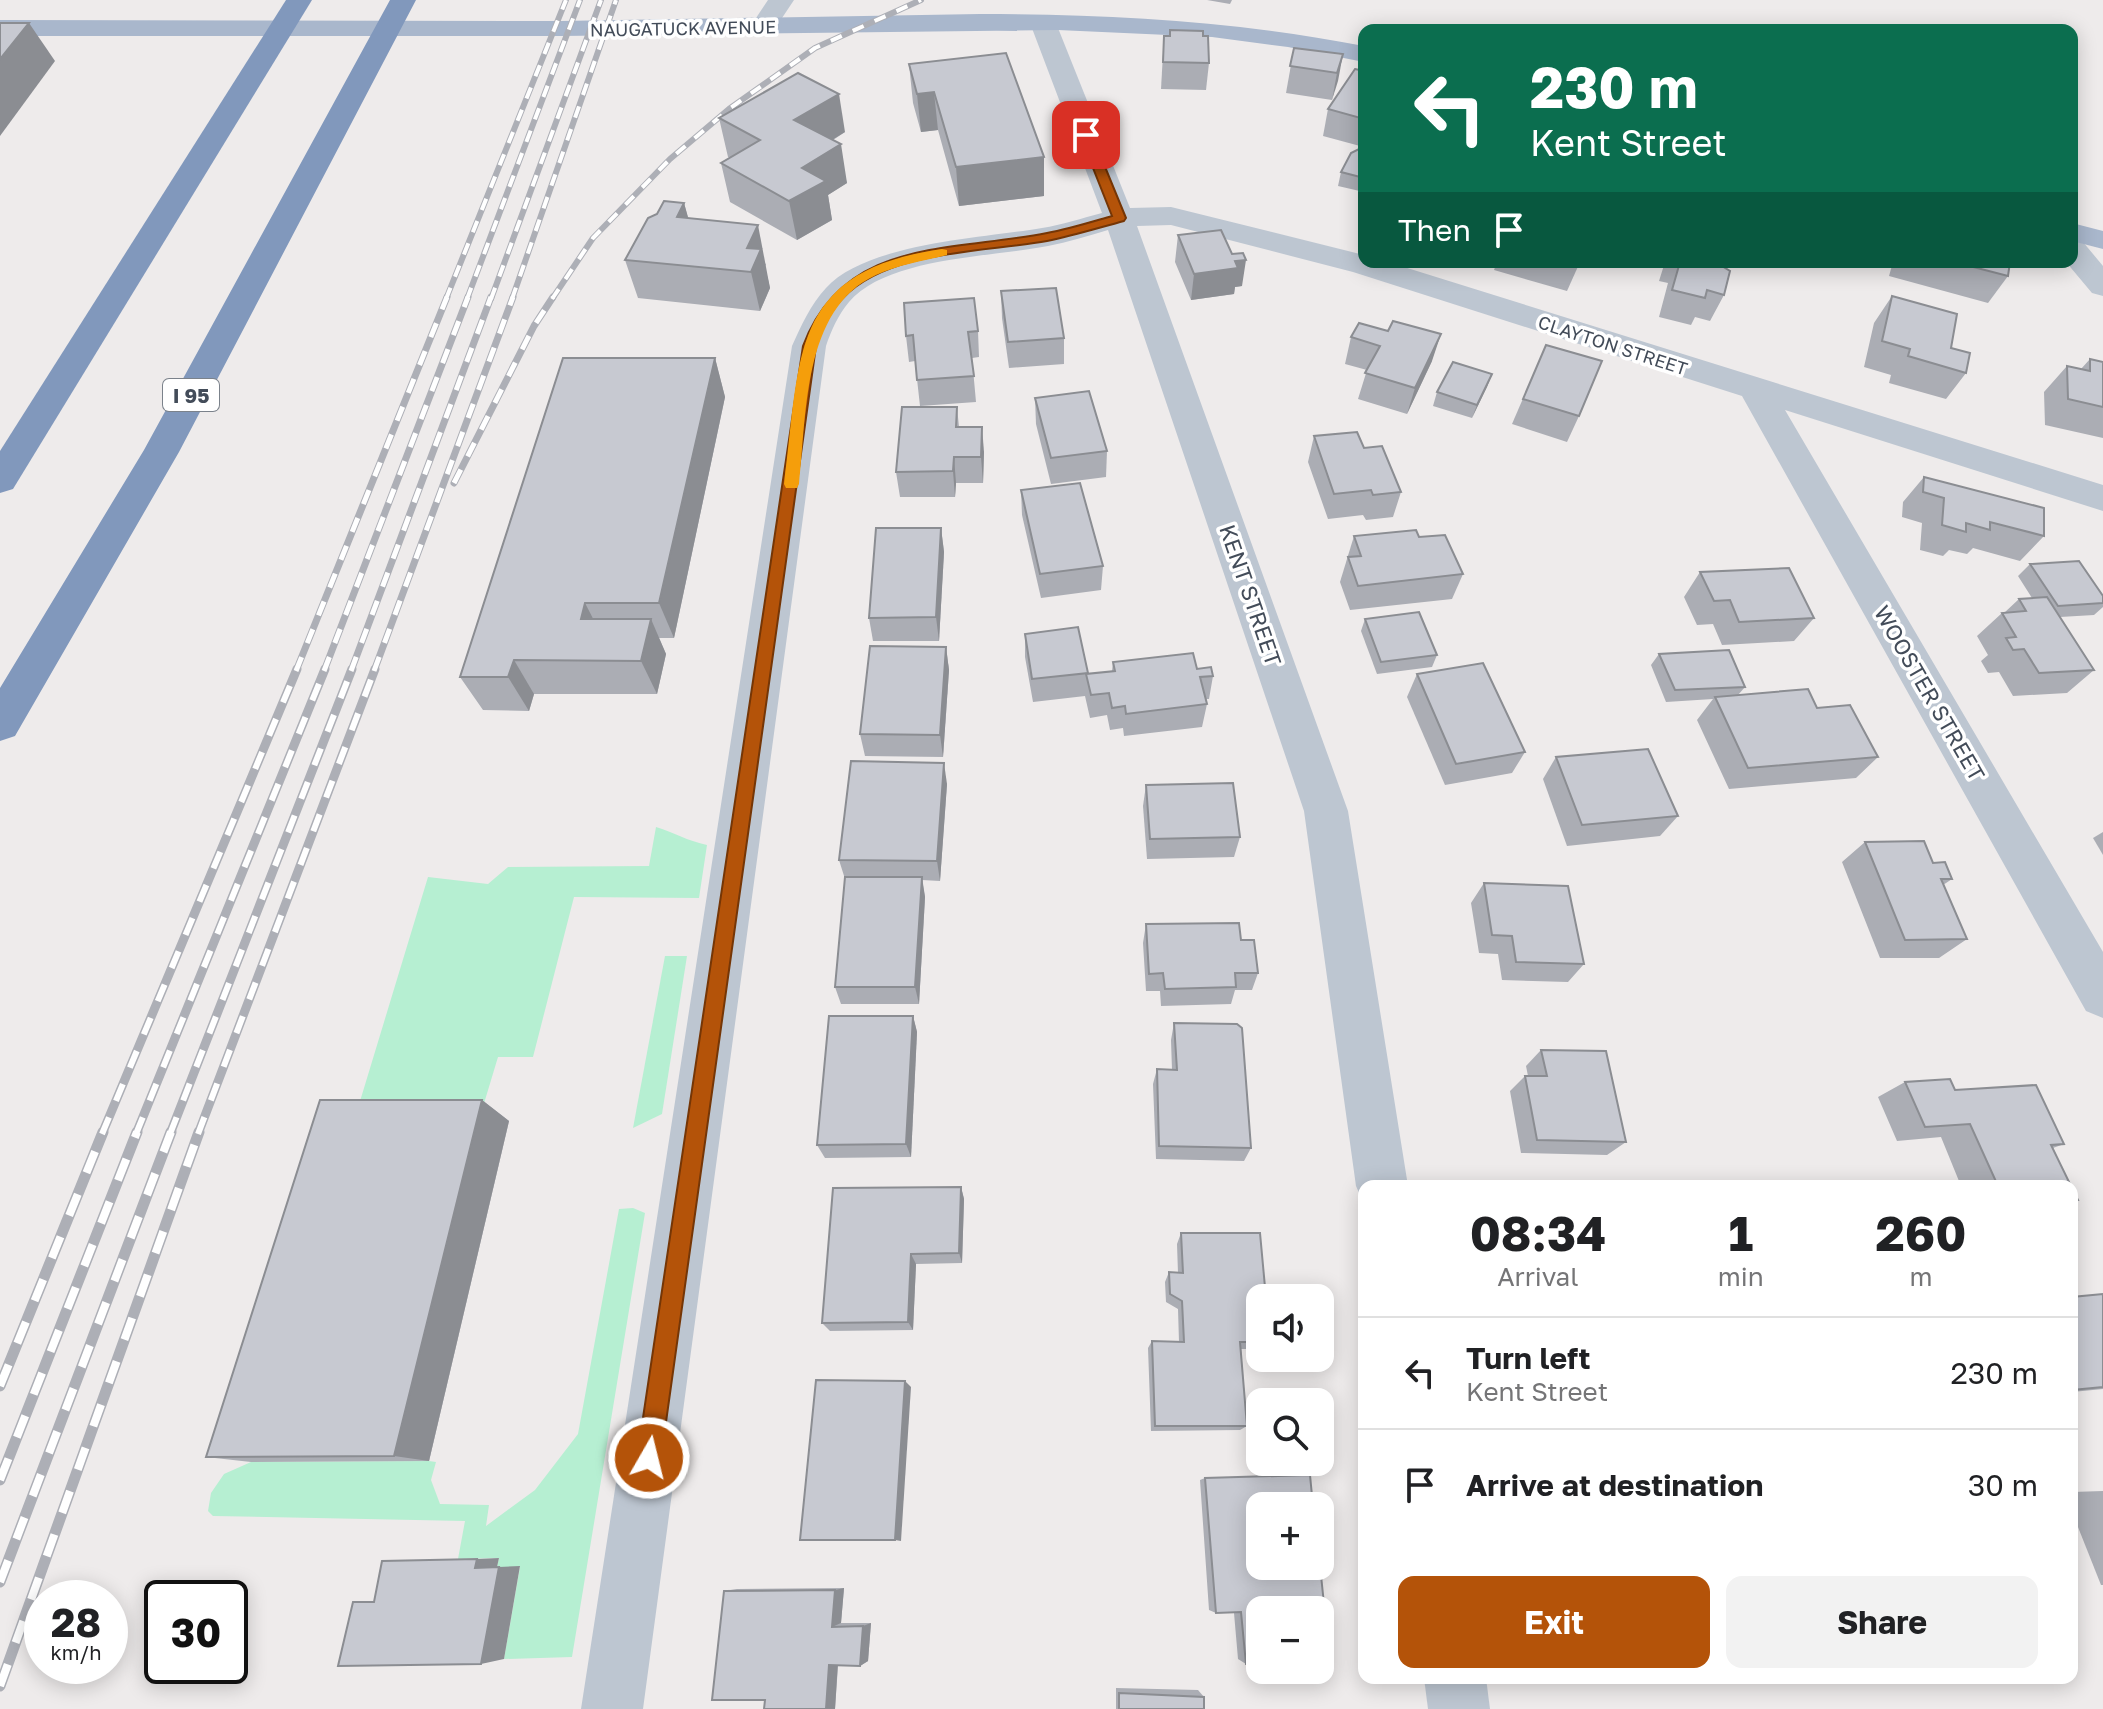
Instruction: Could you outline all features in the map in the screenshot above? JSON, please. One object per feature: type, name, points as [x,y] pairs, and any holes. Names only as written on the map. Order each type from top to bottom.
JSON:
[{"type":"highway","points":[[0,480],[299,0]]},
{"type":"highway","name":"I 95","points":[[0,724],[161,452],[403,0]]},
{"type":"main road","name":"NAUGATUCK AVENUE","points":[[0,28],[521,30],[1043,23],[1224,30],[1358,53]]},
{"type":"main road","points":[[2078,234],[2103,240]]},
{"type":"street","points":[[763,27],[781,0]]},
{"type":"street","name":"KENT STREET","points":[[1043,23],[1119,218],[1326,811],[1381,1180]]},
{"type":"street","name":"CLAYTON STREET","points":[[612,1709],[809,346],[817,326],[838,294],[869,273],[918,256],[1048,237],[1119,218],[1171,216],[1358,264]]},
{"type":"street","points":[[2078,256],[2103,286]]},
{"type":"street","name":"CLAYTON STREET","points":[[1372,268],[2103,498]]},
{"type":"street","name":"WOOSTER STREET","points":[[1756,390],[2103,996]]},
{"type":"street","points":[[1456,1684],[1459,1709]]},
{"type":"green space","points":[[656,827],[707,845],[699,898],[574,897],[533,1057],[498,1057],[479,1120],[354,1121],[428,877],[488,884],[508,867],[649,866]]},
{"type":"green space","points":[[665,956],[687,956],[662,1114],[633,1128]]},
{"type":"green space","points":[[633,1208],[645,1213],[572,1657],[504,1659],[520,1567],[497,1567],[499,1558],[458,1559],[465,1521],[213,1516],[208,1511],[211,1493],[224,1474],[251,1462],[429,1461],[436,1462],[431,1480],[440,1504],[489,1505],[486,1526],[535,1490],[578,1434],[619,1209]]},
{"type":"building","points":[[0,23],[29,23],[0,59]]},
{"type":"building","points":[[1170,30],[1203,31],[1203,36],[1208,36],[1209,63],[1163,62],[1164,36],[1170,36]]},
{"type":"building","points":[[1294,48],[1343,54],[1337,73],[1290,66]]},
{"type":"building","points":[[1006,53],[1044,157],[956,167],[934,92],[917,94],[909,64]]},
{"type":"building","points":[[1355,69],[1358,70],[1358,117],[1328,109]]},
{"type":"building","points":[[798,73],[839,94],[794,120],[841,144],[802,168],[826,181],[789,201],[721,163],[760,140],[719,118]]},
{"type":"building","points":[[1358,150],[1358,176],[1341,172],[1351,153]]},
{"type":"building","points":[[664,201],[684,203],[677,217],[758,225],[747,248],[761,249],[751,272],[625,260],[648,218],[657,214]]},
{"type":"building","points":[[1221,230],[1232,254],[1243,253],[1246,260],[1235,261],[1238,268],[1194,274],[1178,235]]},
{"type":"building","points":[[1678,268],[1725,268],[1730,271],[1724,295],[1707,290],[1705,298],[1672,290]]},
{"type":"building","points":[[1977,268],[2009,268],[2008,276]]},
{"type":"building","points":[[1056,288],[1064,338],[1008,342],[1001,291]]},
{"type":"building","points":[[1892,296],[1957,314],[1951,348],[1970,353],[1966,373],[1908,356],[1910,349],[1882,341]]},
{"type":"building","points":[[974,298],[978,331],[968,332],[974,376],[917,380],[913,335],[906,336],[904,303]]},
{"type":"building","points":[[1393,321],[1441,334],[1415,388],[1365,373],[1380,346],[1351,337],[1359,323],[1388,331]]},
{"type":"building","points":[[1546,345],[1602,361],[1579,416],[1523,399]]},
{"type":"building","points":[[563,358],[715,358],[659,603],[585,603],[581,619],[651,619],[641,661],[514,660],[508,677],[460,677]]},
{"type":"building","points":[[2090,359],[2103,362],[2103,407],[2068,399],[2067,366],[2090,371]]},
{"type":"building","points":[[1453,362],[1492,374],[1477,405],[1437,392]]},
{"type":"building","points":[[1089,391],[1107,451],[1051,458],[1035,398]]},
{"type":"building","points":[[902,407],[957,407],[956,427],[982,427],[981,457],[954,457],[953,471],[896,472]]},
{"type":"building","points":[[1357,432],[1364,448],[1382,446],[1401,492],[1373,495],[1371,490],[1334,494],[1314,436]]},
{"type":"building","points":[[1924,477],[2044,508],[2044,536],[1990,522],[1990,530],[1966,523],[1966,532],[1942,525],[1944,498],[1923,492]]},
{"type":"building","points":[[1080,483],[1103,566],[1040,574],[1021,490]]},
{"type":"building","points":[[876,528],[941,528],[936,617],[869,618]]},
{"type":"building","points":[[1416,530],[1419,537],[1445,535],[1463,574],[1358,586],[1348,557],[1361,556],[1354,536]]},
{"type":"building","points":[[2079,561],[2103,596],[2103,603],[2058,606],[2030,564]]},
{"type":"building","points":[[1789,568],[1814,618],[1739,622],[1730,600],[1714,601],[1700,572]]},
{"type":"building","points":[[2047,597],[2094,670],[2039,673],[2024,649],[2013,650],[2006,638],[2016,637],[2002,613],[2026,611],[2019,599]]},
{"type":"building","points":[[1419,612],[1437,655],[1381,662],[1365,619]]},
{"type":"building","points":[[1078,627],[1088,673],[1032,679],[1025,634]]},
{"type":"building","points":[[870,646],[946,647],[940,735],[860,734]]},
{"type":"building","points":[[1729,650],[1745,687],[1675,690],[1659,654]]},
{"type":"building","points":[[1193,653],[1197,669],[1211,667],[1213,676],[1200,677],[1207,704],[1126,714],[1125,706],[1112,708],[1109,693],[1091,695],[1086,674],[1115,671],[1113,662]]},
{"type":"building","points":[[1483,663],[1525,752],[1456,764],[1417,674]]},
{"type":"building","points":[[1808,689],[1817,708],[1850,705],[1878,757],[1748,768],[1715,697]]},
{"type":"building","points":[[1648,749],[1678,816],[1582,825],[1556,757]]},
{"type":"building","points":[[851,761],[944,763],[937,861],[839,860]]},
{"type":"building","points":[[1233,783],[1240,837],[1150,839],[1146,785]]},
{"type":"building","points":[[1924,841],[1933,863],[1945,862],[1952,879],[1941,879],[1967,939],[1905,940],[1865,842]]},
{"type":"building","points":[[845,877],[922,877],[915,987],[835,987]]},
{"type":"building","points":[[1484,883],[1568,886],[1584,964],[1516,962],[1512,936],[1492,935]]},
{"type":"building","points":[[1239,923],[1241,940],[1254,940],[1258,973],[1235,973],[1236,987],[1165,989],[1163,973],[1149,974],[1146,924]]},
{"type":"building","points":[[829,1016],[913,1016],[906,1144],[817,1145]]},
{"type":"building","points":[[1174,1023],[1237,1024],[1242,1028],[1251,1148],[1159,1146],[1157,1069],[1177,1070]]},
{"type":"building","points":[[1541,1050],[1606,1051],[1626,1142],[1537,1140],[1525,1076],[1547,1076]]},
{"type":"building","points":[[1950,1079],[1955,1090],[2036,1085],[2064,1144],[2051,1145],[2068,1180],[1995,1180],[1970,1124],[1925,1127],[1905,1082]]},
{"type":"building","points":[[320,1100],[482,1100],[394,1456],[206,1457]]},
{"type":"building","points":[[961,1187],[959,1253],[911,1254],[908,1322],[822,1323],[833,1188]]},
{"type":"building","points":[[1181,1233],[1260,1233],[1265,1284],[1246,1284],[1246,1342],[1240,1342],[1246,1426],[1155,1426],[1152,1341],[1184,1342],[1182,1301],[1170,1294],[1169,1272],[1183,1273]]},
{"type":"building","points":[[2103,1294],[2103,1387],[2078,1389],[2078,1296]]},
{"type":"building","points":[[816,1380],[905,1381],[895,1540],[800,1540]]},
{"type":"building","points":[[1310,1476],[1312,1492],[1246,1492],[1246,1580],[1321,1580],[1323,1596],[1246,1596],[1246,1664],[1241,1612],[1216,1613],[1205,1478]]},
{"type":"building","points":[[477,1559],[475,1568],[499,1567],[481,1664],[338,1666],[353,1602],[374,1602],[382,1561]]},
{"type":"building","points":[[835,1590],[832,1627],[863,1626],[860,1666],[829,1665],[826,1709],[764,1709],[765,1700],[712,1700],[724,1591]]},
{"type":"building","points":[[1119,1693],[1204,1697],[1204,1709],[1119,1709]]},
{"type":"railway","points":[[446,299],[566,0]]},
{"type":"railway","points":[[467,299],[580,0]]},
{"type":"railway","points":[[491,299],[601,0]]},
{"type":"railway","points":[[512,299],[616,0]]},
{"type":"railway","points":[[552,299],[593,238],[670,159],[729,109],[815,48],[921,0]]},
{"type":"railway","points":[[296,671],[447,297]]},
{"type":"railway","points":[[324,671],[468,297]]},
{"type":"railway","points":[[351,671],[491,297]]},
{"type":"railway","points":[[374,671],[513,297]]},
{"type":"railway","points":[[454,483],[534,326],[553,297]]},
{"type":"railway","points":[[102,1134],[297,669]]},
{"type":"railway","points":[[136,1134],[325,669]]},
{"type":"railway","points":[[170,1134],[352,669]]},
{"type":"railway","points":[[198,1134],[375,669]]},
{"type":"railway","points":[[0,1386],[103,1132]]},
{"type":"railway","points":[[0,1480],[137,1132]]},
{"type":"railway","points":[[0,1582],[171,1132]]},
{"type":"railway","points":[[0,1686],[199,1132]]},
{"type":"slow traffic","points":[[791,484],[809,346],[827,309],[838,294],[869,273],[918,256],[942,253]]},
{"type":"route","points":[[649,1458],[809,346],[817,326],[838,294],[869,273],[918,256],[1048,237],[1119,218],[1086,135]]}]
